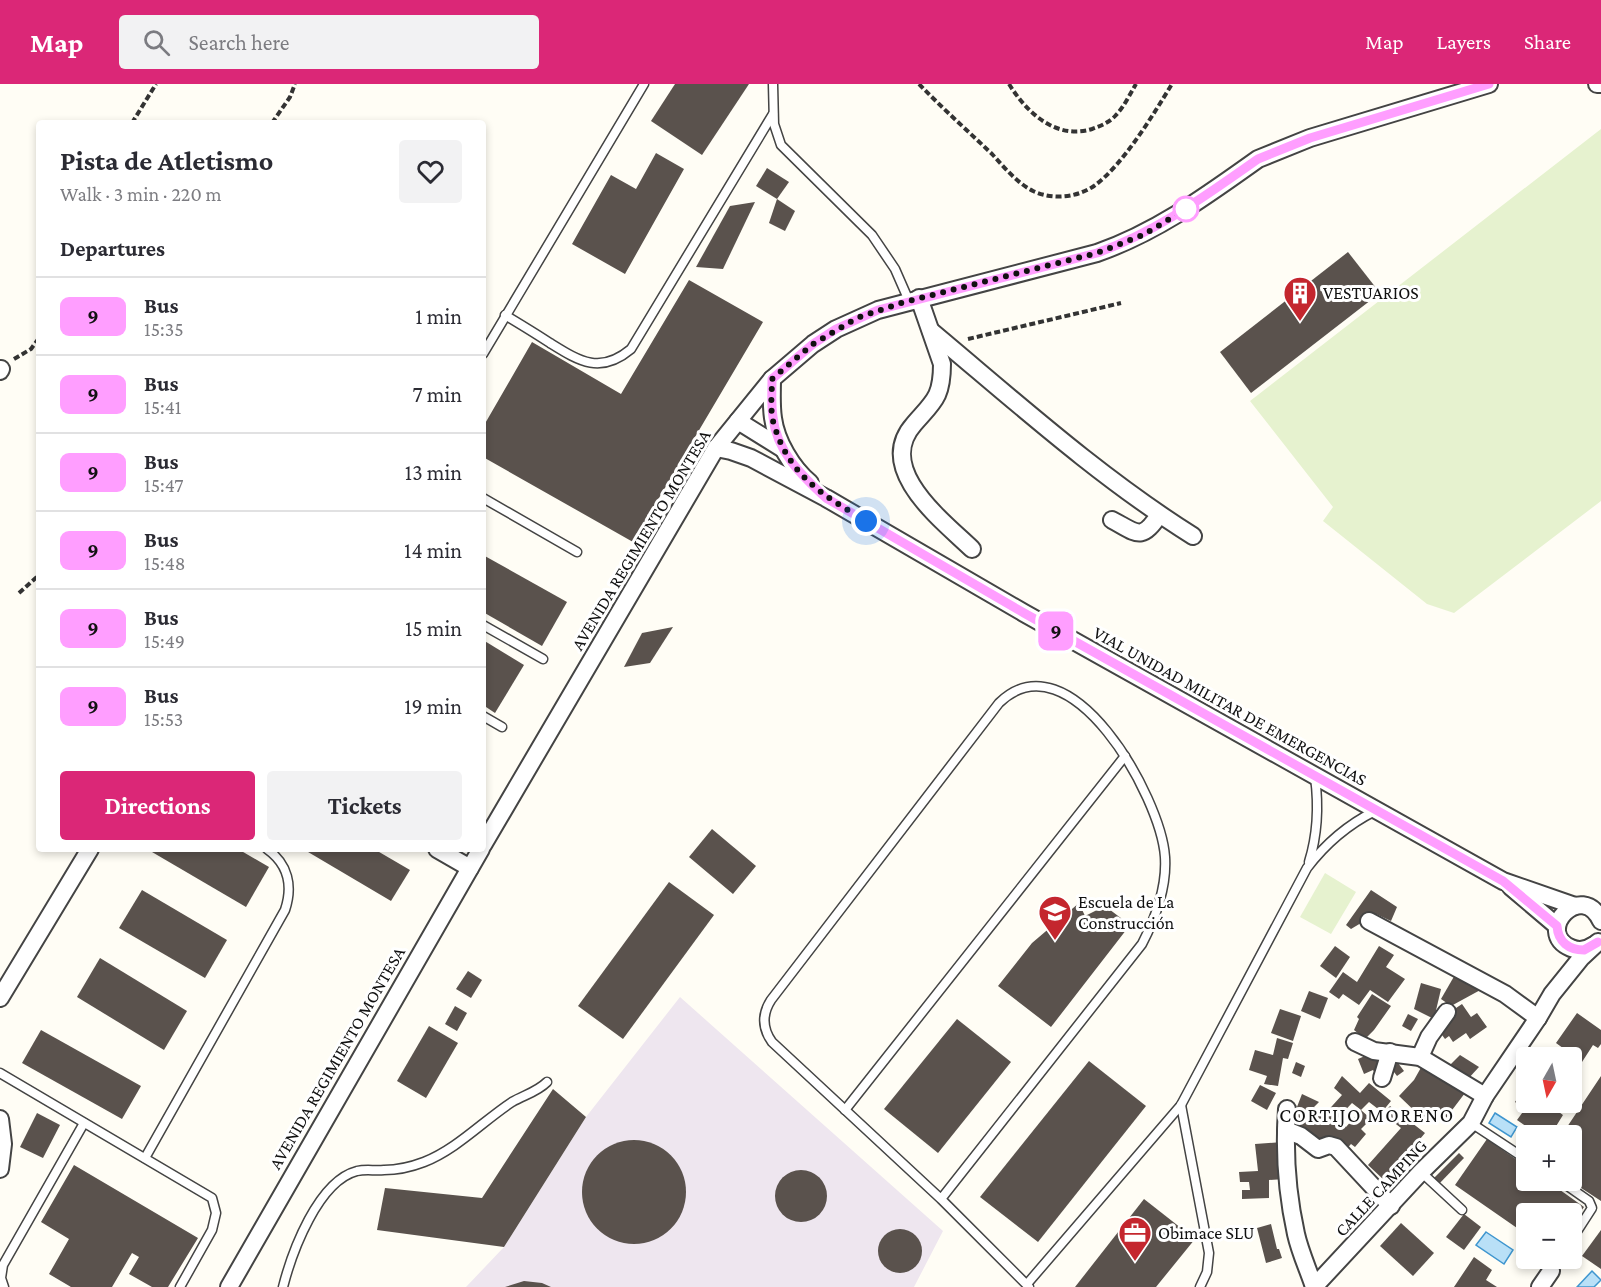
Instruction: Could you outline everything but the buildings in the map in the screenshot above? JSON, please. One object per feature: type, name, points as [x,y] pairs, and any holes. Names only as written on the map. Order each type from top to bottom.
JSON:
[{"type":"street","name":"AVENIDA REGIMIENTO MONTESA","points":[[486,840],[716,448],[772,379],[813,344],[836,329],[878,310],[1120,245],[1167,221],[1258,159],[1310,138],[1489,84]]},
{"type":"street","points":[[914,300],[931,331],[942,363],[941,382],[930,409],[915,423],[906,437],[902,454],[903,465],[911,483],[928,506],[972,549]]},
{"type":"street","points":[[931,331],[1081,456],[1159,515],[1193,536]]},
{"type":"street","points":[[772,379],[773,419],[783,449],[799,474],[826,498]]},
{"type":"street","points":[[738,421],[783,449]]},
{"type":"street","name":"VIAL UNIDAD MILITAR DE EMERGENCIAS","points":[[716,448],[751,458],[826,498],[1024,613],[1503,881],[1575,906],[1583,905],[1600,915]]},
{"type":"street","points":[[1112,520],[1136,533],[1144,533],[1150,529],[1159,515]]},
{"type":"street","points":[[0,998],[88,852]]},
{"type":"street","points":[[442,852],[470,868]]},
{"type":"street","name":"AVENIDA REGIMIENTO MONTESA","points":[[229,1287],[479,852]]},
{"type":"street","name":"VIAL UNIDAD MILITAR DE EMERGENCIAS","points":[[1503,881],[1557,926]]},
{"type":"street","points":[[1575,906],[1563,913],[1557,926],[1557,932],[1563,943],[1569,948],[1584,950],[1599,938]]},
{"type":"street","points":[[1370,921],[1505,994],[1538,1018]]},
{"type":"street","name":"CALLE CAMPING","points":[[1314,1287],[1421,1172],[1471,1123],[1485,1096],[1552,994],[1599,938]]},
{"type":"street","name":"CALLE CAMPING","points":[[1552,994],[1563,943]]},
{"type":"street","points":[[1420,1057],[1429,1037],[1447,1012]]},
{"type":"street","points":[[1355,1042],[1374,1051],[1420,1057],[1485,1096]]},
{"type":"street","points":[[1382,1077],[1390,1052]]},
{"type":"street","points":[[1287,1109],[1287,1175],[1297,1236],[1314,1287]]},
{"type":"street","points":[[0,1119],[3,1144],[0,1169]]},
{"type":"street","points":[[1286,1130],[1301,1136],[1317,1149],[1329,1145],[1336,1147],[1391,1206]]},
{"type":"street","points":[[1540,1287],[1551,1271]]},
{"type":"lane","points":[[486,349],[645,84]]},
{"type":"lane","points":[[773,84],[773,114],[776,133],[781,145],[872,235],[914,300]]},
{"type":"lane","points":[[505,315],[578,360],[599,364],[610,362],[625,354],[631,349],[773,114]]},
{"type":"lane","points":[[486,500],[577,552]]},
{"type":"lane","points":[[486,627],[543,659]]},
{"type":"lane","points":[[941,1198],[1142,944],[1162,894],[1165,856],[1154,811],[1145,789],[1125,756],[1102,727],[1083,709],[1054,688],[1034,685],[1024,687],[1014,691],[999,703],[767,1007],[764,1023],[772,1042],[941,1198],[1028,1286],[1181,1105],[1307,868],[1333,838],[1374,810]]},
{"type":"lane","points":[[486,718],[502,727]]},
{"type":"lane","points":[[845,1110],[1125,756]]},
{"type":"lane","points":[[1307,868],[1318,816],[1315,777]]},
{"type":"lane","points":[[145,1158],[285,910],[289,899],[288,877],[279,860],[270,852]]},
{"type":"lane","points":[[0,1073],[212,1198],[216,1213],[212,1230],[180,1287]]},
{"type":"lane","points":[[284,1287],[297,1243],[324,1194],[338,1180],[358,1170],[397,1169],[427,1161],[443,1153],[513,1102],[538,1090],[548,1082]]},
{"type":"lane","points":[[1181,1105],[1209,1253],[1207,1272],[1200,1287]]},
{"type":"lane","points":[[3,1287],[1,1278],[3,1265],[84,1123]]},
{"type":"lane","points":[[1471,1123],[1516,1153]]},
{"type":"lane","points":[[1421,1172],[1462,1210]]},
{"type":"lane","points":[[1575,1191],[1589,1201],[1592,1209],[1582,1224]]},
{"type":"path","points":[[134,120],[156,84]]},
{"type":"path","points":[[274,120],[290,97],[295,84]]},
{"type":"path","points":[[919,84],[1020,183],[1043,195],[1057,197],[1083,192],[1104,177],[1131,145],[1172,84]]},
{"type":"path","points":[[1009,84],[1036,117],[1056,128],[1078,132],[1099,127],[1117,115],[1136,84]]},
{"type":"path","points":[[946,344],[1121,303]]},
{"type":"path","points":[[1,370],[31,349],[36,342]]},
{"type":"path","points":[[19,593],[36,578]]},
{"type":"shaded area","points":[[680,997],[943,1231],[914,1287],[466,1287],[504,1247],[586,1117]]},
{"type":"green space","points":[[1601,129],[1601,501],[1454,613],[1427,604],[1323,521],[1333,507],[1250,401]]},
{"type":"green space","points":[[1325,873],[1356,892],[1331,934],[1300,917]]},
{"type":"water","points":[[1495,1113],[1516,1126],[1516,1129],[1511,1137],[1489,1123]]},
{"type":"water","points":[[1486,1232],[1513,1250],[1504,1264],[1476,1245]]},
{"type":"water","points":[[1592,1271],[1601,1280],[1594,1287],[1577,1287]]},
{"type":"bus line","name":"9","points":[[1489,84],[1310,138],[1258,159],[1167,221],[1120,245],[1097,253],[901,303],[857,318],[813,344],[791,360],[772,379],[773,419],[783,449],[799,474],[826,498],[1024,613],[1503,881],[1557,926],[1560,938],[1569,948],[1584,950],[1598,942]]},
{"type":"place","name":"VESTUARIOS","points":[[1300,322]]},
{"type":"place","name":"Escuela de La Construcción","points":[[1055,941]]},
{"type":"place","name":"Obimace SLU","points":[[1135,1262]]},
{"type":"district","name":"CORTIJO MORENO","points":[[1367,1115]]},
{"type":"route","points":[[866,521],[826,498],[799,474],[783,449],[773,419],[772,379],[791,360],[836,329],[857,318],[901,303],[1097,253],[1143,235],[1191,206],[1186,209]]}]
